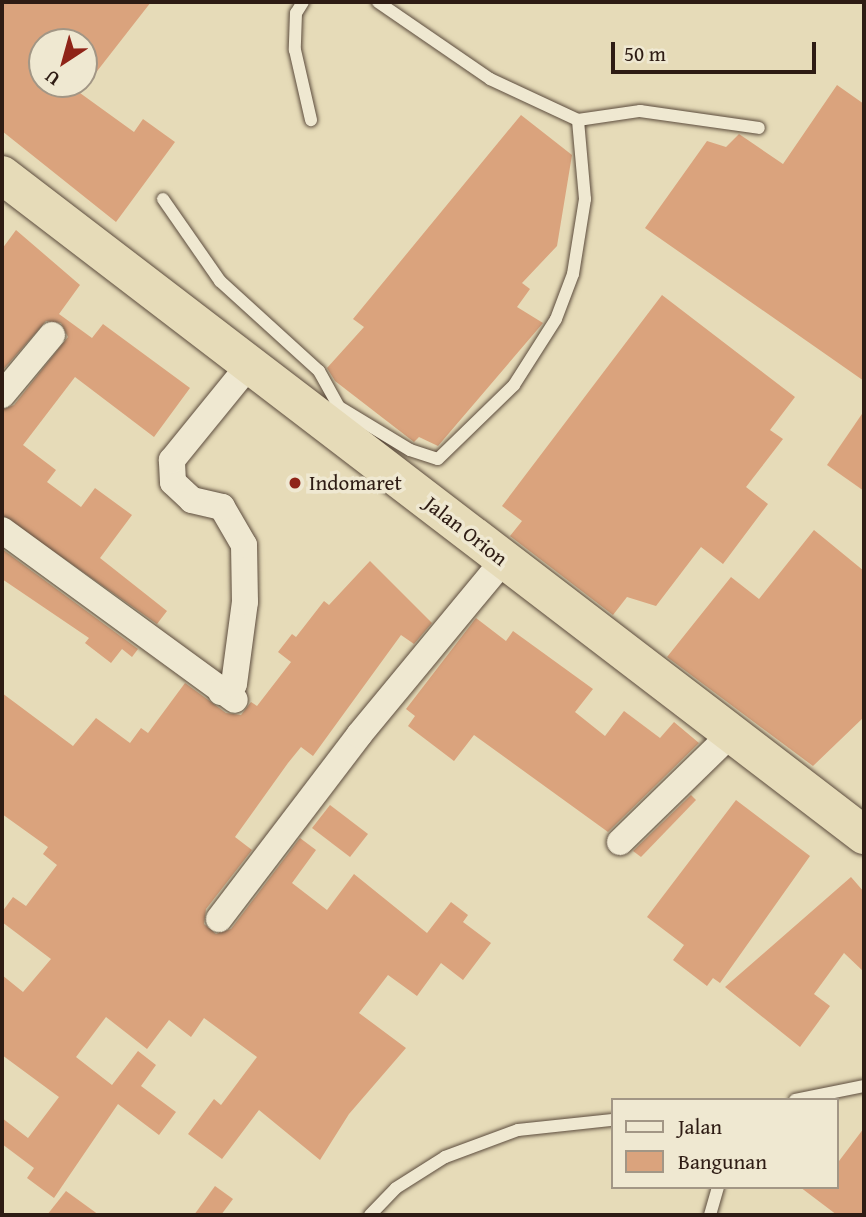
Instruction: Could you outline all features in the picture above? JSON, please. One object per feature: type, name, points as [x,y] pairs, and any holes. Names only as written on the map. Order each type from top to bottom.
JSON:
[{"type":"highway","name":"Jalan Orion","points":[[2,175],[250,364],[329,413],[504,560],[733,732],[864,835]]},
{"type":"street","points":[[2,395],[52,335]]},
{"type":"street","points":[[2,530],[229,696],[234,684],[245,602],[244,545],[222,507],[192,500],[173,482],[172,460],[250,364]]},
{"type":"street","points":[[219,919],[359,735],[504,560]]},
{"type":"street","points":[[620,842],[733,732]]},
{"type":"lane","points":[[303,2],[296,13],[295,50],[311,120]]},
{"type":"lane","points":[[378,2],[490,79],[578,120],[640,111],[759,128]]},
{"type":"lane","points":[[163,199],[220,281],[319,371],[329,413],[410,450],[438,459],[514,385],[556,319],[573,274],[585,199],[578,120]]},
{"type":"lane","points":[[805,1098],[864,1086]]},
{"type":"lane","points":[[370,1215],[396,1188],[445,1157],[518,1130],[610,1120]]},
{"type":"lane","points":[[710,1215],[717,1189]]},
{"type":"building","points":[[2,2],[151,2],[98,70],[98,28],[28,28],[28,98],[87,98],[134,132],[143,119],[175,142],[116,222],[2,131]]},
{"type":"building","points":[[837,85],[864,104],[864,381],[645,228],[707,141],[726,147],[739,134],[783,164]]},
{"type":"building","points":[[521,115],[572,155],[557,246],[522,283],[530,289],[517,307],[543,323],[438,446],[419,437],[414,442],[335,381],[327,368],[364,327],[353,319]]},
{"type":"building","points":[[16,230],[80,285],[59,314],[92,338],[103,324],[190,388],[154,437],[75,377],[23,445],[56,470],[47,482],[81,507],[95,488],[132,515],[100,558],[167,611],[157,624],[2,515],[2,410],[14,405],[68,337],[61,323],[46,321],[2,371],[2,249]]},
{"type":"building","points":[[662,295],[795,397],[770,430],[783,439],[746,487],[768,504],[723,564],[701,547],[656,606],[627,597],[613,615],[510,536],[522,521],[502,506]]},
{"type":"building","points":[[864,411],[864,491],[827,465]]},
{"type":"building","points":[[814,530],[864,571],[864,717],[813,766],[667,657],[731,577],[759,599]]},
{"type":"building","points":[[2,549],[138,649],[132,657],[122,649],[111,663],[85,643],[89,638],[2,579]]},
{"type":"building","points":[[370,561],[432,623],[414,644],[401,635],[313,756],[301,747],[288,763],[235,837],[252,850],[206,909],[204,924],[216,934],[231,929],[300,838],[316,850],[292,883],[327,910],[354,874],[427,933],[451,902],[468,915],[463,922],[491,943],[463,980],[441,963],[417,996],[388,975],[359,1013],[406,1048],[349,1114],[320,1160],[259,1110],[222,1159],[188,1134],[214,1099],[221,1105],[257,1057],[204,1018],[191,1037],[169,1020],[147,1049],[106,1017],[76,1057],[112,1085],[138,1051],[156,1065],[141,1086],[176,1112],[159,1135],[118,1104],[54,1198],[27,1178],[34,1168],[2,1144],[2,1118],[28,1138],[59,1097],[2,1055],[2,975],[23,992],[51,959],[2,922],[2,912],[13,897],[26,906],[57,865],[43,854],[48,847],[2,814],[2,693],[73,746],[96,718],[130,743],[141,728],[148,733],[185,683],[226,713],[241,715],[251,702],[257,706],[291,662],[278,652],[292,634],[296,637],[324,601],[329,605]]},
{"type":"building","points":[[476,618],[506,641],[513,631],[593,689],[575,712],[605,736],[624,711],[660,738],[674,722],[699,743],[608,832],[474,735],[454,761],[408,726],[415,716],[406,709]]},
{"type":"building","points":[[691,795],[696,800],[641,857],[633,851]]},
{"type":"building","points":[[736,800],[810,856],[720,983],[713,978],[707,986],[673,960],[684,945],[647,917]]},
{"type":"building","points":[[330,805],[368,834],[350,857],[312,828]]},
{"type":"building","points":[[851,877],[864,892],[864,972],[844,953],[814,994],[830,1006],[800,1047],[725,987]]},
{"type":"building","points":[[864,1128],[864,1215],[837,1215],[803,1189],[838,1189],[838,1162]]},
{"type":"building","points":[[215,1186],[233,1199],[221,1215],[194,1215]]},
{"type":"building","points":[[66,1191],[99,1215],[47,1215]]},
{"type":"place","name":"Indomaret","points":[[295,483]]}]
